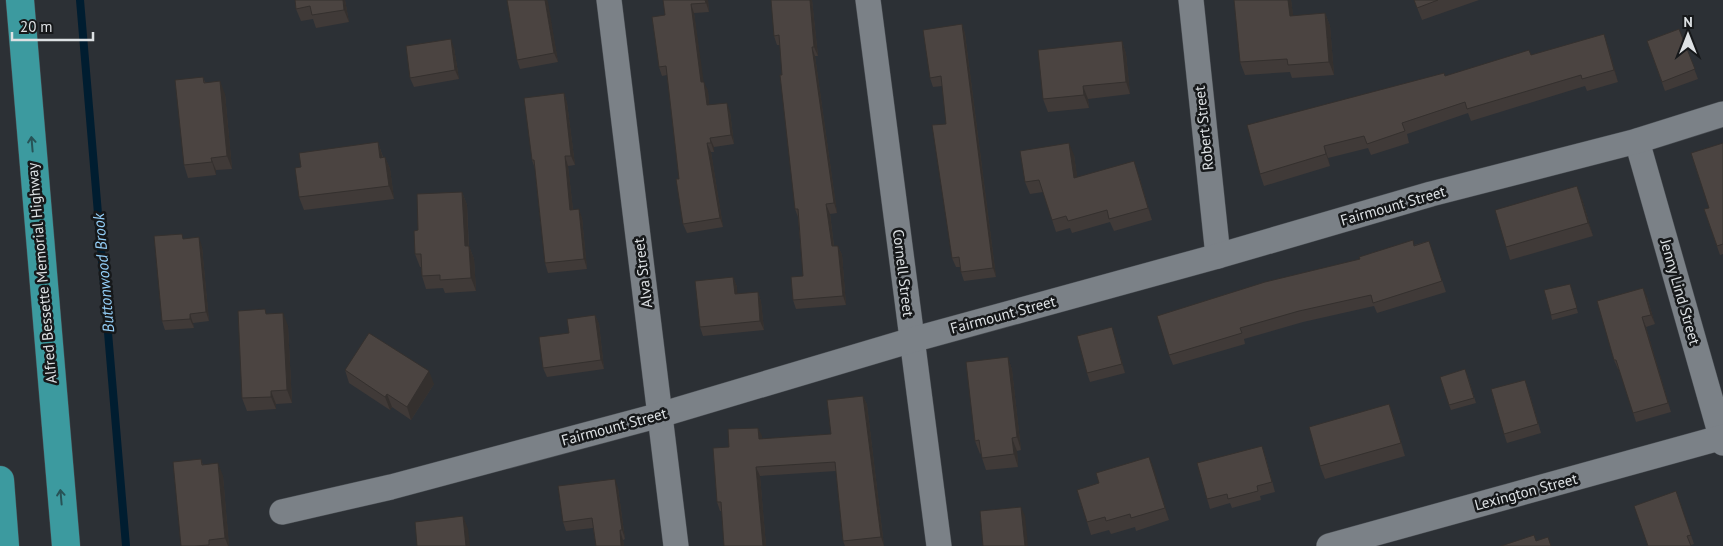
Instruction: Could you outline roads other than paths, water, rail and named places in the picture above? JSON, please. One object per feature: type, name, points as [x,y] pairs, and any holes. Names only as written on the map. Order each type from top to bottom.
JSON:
[{"type":"highway","name":"Alfred Bessette Memorial Highway","points":[[20,0],[66,546]]},
{"type":"highway","points":[[0,480],[5,546]]},
{"type":"street","name":"Alva Street","points":[[608,0],[676,546]]},
{"type":"street","name":"Cornell Street","points":[[868,0],[939,546]]},
{"type":"street","name":"Robert Street","points":[[1191,0],[1218,256]]},
{"type":"street","name":"Fairmount Street","points":[[282,512],[391,488],[660,415],[912,340],[1218,256],[1431,194],[1637,140],[1723,114]]},
{"type":"street","name":"Jenny Lind Street","points":[[1637,140],[1723,439]]},
{"type":"street","name":"Lexington Street","points":[[1329,546],[1723,439]]},
{"type":"waterway","name":"Buttonwood Brook","points":[[80,0],[126,546]]}]
